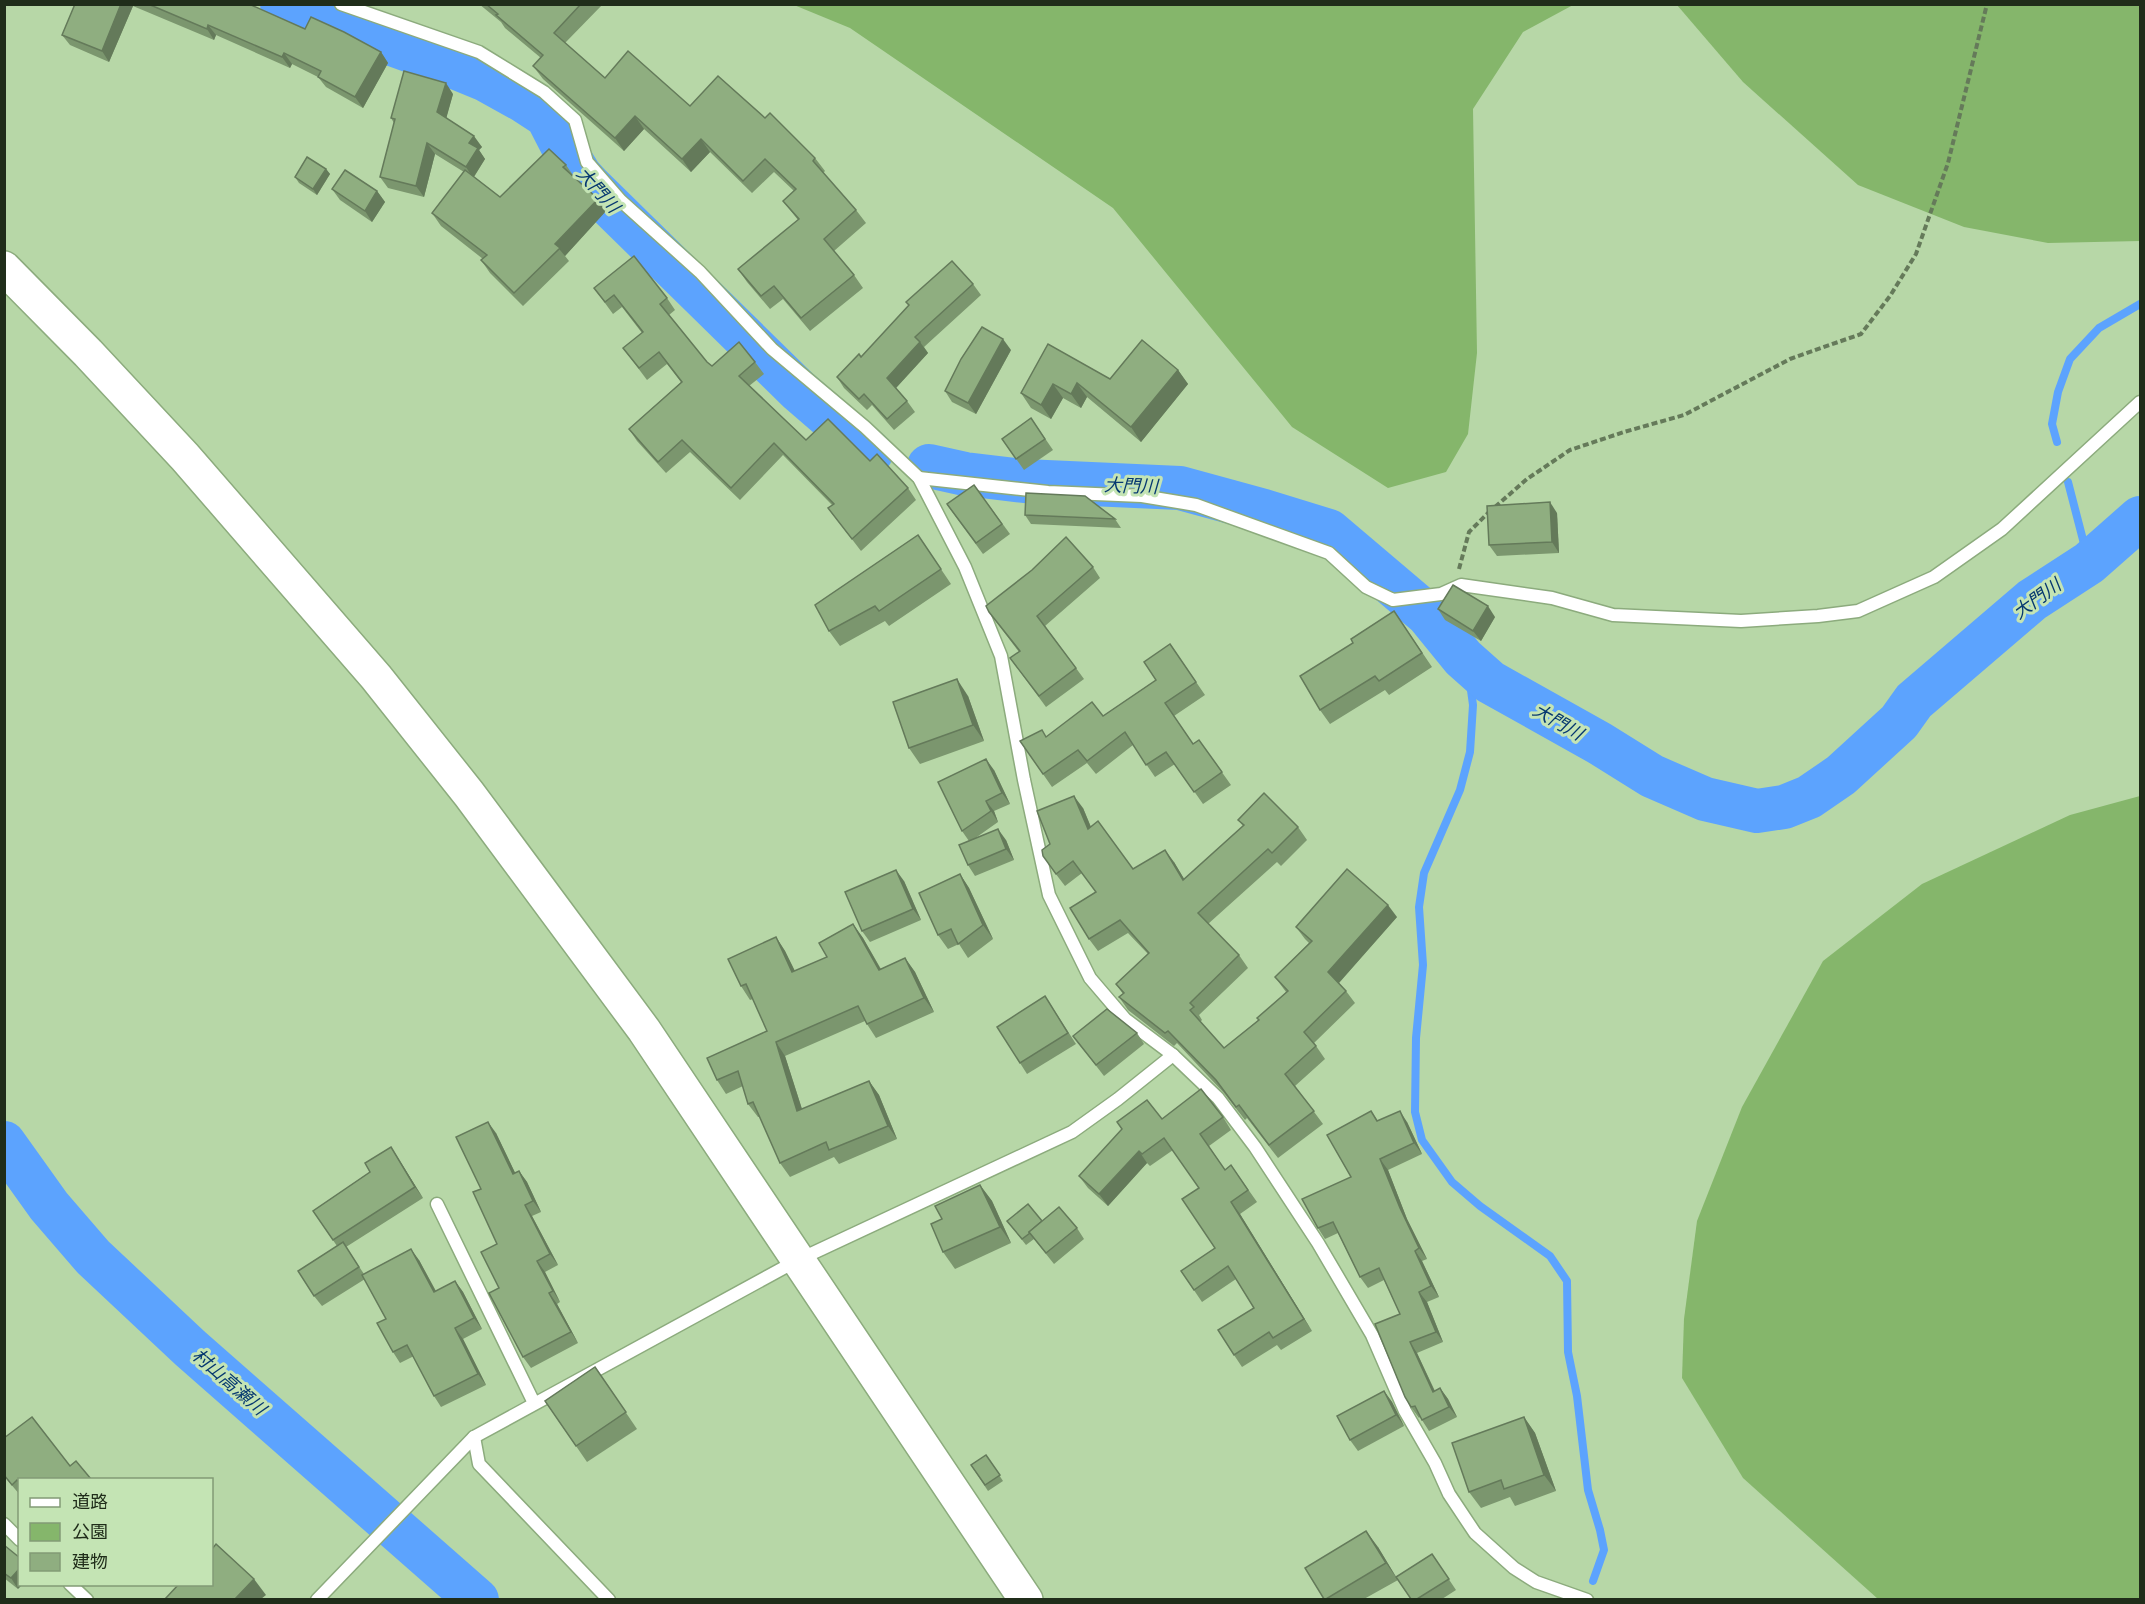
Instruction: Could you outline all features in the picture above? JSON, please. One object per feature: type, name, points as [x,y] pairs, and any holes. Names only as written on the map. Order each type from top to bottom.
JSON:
[{"type":"street","points":[[4,268],[185,456],[376,677],[469,794],[644,1030],[1026,1599]]},
{"type":"lane","points":[[341,4],[479,52],[544,92],[575,120],[587,162],[620,200],[700,272],[772,349],[865,427],[919,478],[964,567],[1001,656],[1024,780],[1049,895],[1090,978],[1125,1019],[1173,1055],[1218,1098],[1255,1148],[1318,1243],[1371,1335],[1405,1411],[1435,1463],[1449,1494],[1475,1533],[1514,1568],[1536,1582],[1587,1599]]},
{"type":"lane","points":[[919,478],[1048,492],[1142,496],[1196,505],[1329,553],[1366,587],[1393,600],[1441,594],[1461,585],[1552,598],[1613,615],[1741,621],[1858,611],[1934,577],[2002,529],[2140,402]]},
{"type":"lane","points":[[316,1599],[474,1437],[798,1260],[1071,1132],[1118,1099],[1173,1055]]},
{"type":"lane","points":[[437,1204],[534,1403]]},
{"type":"lane","points":[[474,1437],[479,1464],[609,1599]]},
{"type":"lane","points":[[4,1524],[18,1538]]},
{"type":"lane","points":[[72,1586],[84,1598]]},
{"type":"path","points":[[1461,585],[1459,568],[1469,532],[1527,479],[1570,450],[1684,415],[1790,359],[1861,334],[1890,296],[1916,254],[1948,163],[1988,4]]},
{"type":"green space","points":[[794,5],[1573,5],[1523,32],[1473,109],[1477,353],[1468,434],[1446,472],[1388,488],[1292,427],[1113,208],[850,28]]},
{"type":"green space","points":[[1677,5],[2140,5],[2140,241],[2048,243],[1964,227],[1858,185],[1743,82]]},
{"type":"green space","points":[[2140,796],[2140,1599],[1878,1599],[1743,1478],[1682,1378],[1684,1319],[1697,1221],[1742,1107],[1823,961],[1922,884],[2070,815]]},
{"type":"building","points":[[75,4],[121,4],[102,51],[62,35]]},
{"type":"building","points":[[148,4],[249,4],[305,29],[311,17],[381,52],[355,97],[318,77],[321,71],[284,53],[282,57],[208,25],[207,29]]},
{"type":"building","points":[[486,4],[581,4],[554,33],[605,78],[628,51],[690,106],[718,76],[765,118],[770,113],[815,158],[813,161],[856,210],[824,239],[854,275],[801,318],[774,286],[761,296],[738,269],[799,219],[783,201],[796,189],[765,159],[743,181],[701,139],[682,159],[635,116],[615,138],[533,66],[543,55]]},
{"type":"building","points":[[404,71],[446,83],[437,112],[474,136],[469,143],[478,148],[466,167],[427,143],[416,186],[380,177],[395,119],[391,118]]},
{"type":"building","points":[[549,149],[566,165],[563,167],[598,199],[555,244],[560,248],[514,293],[481,260],[487,255],[432,213],[465,170],[500,197]]},
{"type":"building","points":[[307,157],[326,169],[313,189],[295,177]]},
{"type":"building","points":[[345,170],[377,191],[365,211],[332,189]]},
{"type":"building","points":[[634,256],[667,298],[660,304],[707,362],[712,366],[739,342],[755,362],[739,376],[806,440],[828,419],[870,461],[877,454],[908,488],[852,539],[828,508],[834,504],[774,443],[731,488],[682,440],[658,462],[629,429],[682,382],[659,352],[639,368],[623,348],[643,332],[614,295],[605,302],[594,288]]},
{"type":"building","points":[[952,261],[973,284],[915,337],[920,342],[887,378],[907,401],[887,419],[864,394],[859,399],[837,377],[859,354],[861,357],[909,305],[906,302]]},
{"type":"building","points":[[982,327],[1003,339],[968,403],[945,391],[961,359]]},
{"type":"building","points":[[1142,340],[1178,370],[1131,427],[1077,383],[1071,394],[1053,384],[1041,405],[1021,393],[1048,344],[1110,379]]},
{"type":"building","points":[[1031,418],[1045,439],[1016,459],[1002,439]]},
{"type":"building","points":[[974,485],[1002,524],[976,543],[947,504]]},
{"type":"building","points":[[1026,493],[1085,496],[1115,519],[1025,515]]},
{"type":"building","points":[[1550,502],[1552,542],[1489,545],[1487,506]]},
{"type":"building","points":[[918,535],[941,569],[879,611],[875,606],[829,631],[815,605]]},
{"type":"building","points":[[1066,537],[1093,567],[1037,616],[1076,668],[1039,696],[1010,658],[1020,651],[986,606],[1032,570]]},
{"type":"building","points":[[1453,585],[1488,606],[1473,631],[1438,609]]},
{"type":"building","points":[[1394,611],[1422,653],[1379,681],[1375,676],[1320,710],[1300,676],[1353,643],[1351,639]]},
{"type":"building","points":[[1170,644],[1196,682],[1165,703],[1193,744],[1199,740],[1222,772],[1194,792],[1166,752],[1146,765],[1125,732],[1087,761],[1078,750],[1043,774],[1020,741],[1042,730],[1046,737],[1092,702],[1103,716],[1156,680],[1144,662]]},
{"type":"building","points":[[957,679],[973,725],[909,748],[893,702]]},
{"type":"building","points":[[986,759],[1002,793],[986,801],[991,811],[962,831],[938,782]]},
{"type":"building","points":[[1264,793],[1298,827],[1272,853],[1268,849],[1198,913],[1239,955],[1190,1003],[1194,1007],[1190,1010],[1224,1048],[1259,1020],[1257,1018],[1288,991],[1275,977],[1312,941],[1296,927],[1347,869],[1388,905],[1328,972],[1346,991],[1304,1032],[1316,1046],[1285,1074],[1314,1111],[1269,1145],[1239,1105],[1236,1107],[1216,1080],[1168,1031],[1165,1033],[1119,997],[1124,993],[1116,984],[1149,953],[1120,920],[1089,939],[1070,908],[1096,892],[1073,861],[1056,874],[1043,856],[1042,850],[1050,844],[1037,811],[1074,796],[1088,829],[1098,821],[1133,869],[1165,850],[1183,880],[1244,825],[1238,820]]},
{"type":"building","points":[[998,829],[1006,849],[968,865],[959,845]]},
{"type":"building","points":[[896,870],[913,909],[862,931],[845,892]]},
{"type":"building","points":[[960,874],[983,925],[958,944],[951,929],[938,935],[919,893]]},
{"type":"building","points":[[853,924],[879,970],[905,958],[924,998],[867,1024],[858,1006],[776,1042],[797,1111],[869,1081],[888,1126],[829,1150],[826,1142],[780,1163],[753,1102],[748,1104],[738,1071],[717,1080],[707,1058],[767,1031],[746,984],[741,986],[728,959],[776,937],[792,972],[827,957],[819,943]]},
{"type":"building","points":[[1045,996],[1068,1033],[1020,1063],[997,1027]]},
{"type":"building","points":[[1107,1009],[1137,1033],[1096,1065],[1073,1036]]},
{"type":"building","points":[[1201,1089],[1223,1117],[1200,1134],[1225,1170],[1231,1165],[1248,1190],[1231,1202],[1304,1319],[1273,1338],[1269,1332],[1234,1355],[1218,1330],[1254,1308],[1228,1266],[1194,1290],[1181,1271],[1215,1248],[1182,1199],[1199,1188],[1164,1138],[1142,1154],[1139,1151],[1099,1194],[1079,1176],[1122,1129],[1117,1122],[1147,1100],[1162,1119]]},
{"type":"building","points":[[1371,1111],[1377,1121],[1400,1111],[1414,1143],[1380,1159],[1419,1248],[1415,1251],[1431,1286],[1419,1292],[1436,1332],[1410,1342],[1433,1392],[1440,1388],[1449,1407],[1422,1420],[1415,1406],[1411,1407],[1405,1397],[1375,1324],[1400,1314],[1379,1268],[1360,1277],[1333,1222],[1318,1228],[1302,1199],[1351,1177],[1327,1135]]},
{"type":"building","points":[[488,1122],[513,1174],[519,1171],[533,1201],[525,1205],[550,1254],[537,1261],[553,1291],[549,1293],[571,1332],[523,1357],[489,1293],[499,1288],[481,1252],[497,1244],[473,1192],[481,1189],[456,1137]]},
{"type":"building","points":[[391,1147],[415,1187],[333,1240],[313,1211],[370,1172],[365,1163]]},
{"type":"building","points":[[980,1185],[1000,1227],[943,1252],[931,1224],[942,1219],[935,1206]]},
{"type":"building","points":[[1028,1204],[1042,1221],[1022,1239],[1007,1221]]},
{"type":"building","points":[[1059,1207],[1077,1228],[1046,1253],[1029,1232]]},
{"type":"building","points":[[343,1242],[359,1267],[314,1296],[298,1271]]},
{"type":"building","points":[[411,1249],[434,1292],[455,1281],[474,1318],[455,1328],[478,1374],[434,1396],[407,1345],[393,1352],[377,1323],[386,1319],[362,1275]]},
{"type":"building","points":[[595,1367],[626,1412],[576,1446],[545,1401]]},
{"type":"building","points":[[1384,1391],[1396,1415],[1350,1440],[1337,1416]]},
{"type":"building","points":[[32,1417],[70,1466],[76,1461],[90,1478],[18,1478],[18,1481],[12,1485],[4,1475],[4,1438]]},
{"type":"building","points":[[1524,1417],[1544,1475],[1504,1489],[1501,1480],[1469,1492],[1452,1443]]},
{"type":"building","points":[[986,1455],[1000,1475],[985,1485],[971,1465]]},
{"type":"building","points":[[1366,1531],[1386,1563],[1324,1599],[1305,1568]]},
{"type":"building","points":[[216,1544],[254,1579],[235,1599],[165,1599],[177,1586],[213,1586],[213,1548]]},
{"type":"building","points":[[4,1545],[18,1556],[18,1570],[11,1578],[4,1573]]},
{"type":"building","points":[[1432,1554],[1449,1579],[1417,1599],[1411,1599],[1396,1577]]},
{"type":"waterway","name":"大門川","points":[[282,4],[486,80],[547,116],[580,175],[591,187],[798,390],[871,453]]},
{"type":"waterway","points":[[2057,442],[2052,424],[2058,392],[2070,359],[2099,328],[2140,304]]},
{"type":"waterway","name":"大門川","points":[[929,466],[965,474],[1024,481],[1180,488],[1329,531],[1428,615],[1463,658],[1490,682],[1599,743],[1652,776],[1705,799],[1757,811],[1784,807],[1809,797],[1841,775],[1899,722],[1914,701],[2032,600],[2089,563],[2140,518]]},
{"type":"waterway","points":[[2068,482],[2089,563]]},
{"type":"waterway","points":[[1467,661],[1473,705],[1470,752],[1460,790],[1424,873],[1419,907],[1423,965],[1416,1038],[1415,1112],[1422,1140],[1452,1182],[1480,1206],[1550,1256],[1567,1281],[1568,1352],[1577,1396],[1588,1490],[1604,1550],[1593,1581]]},
{"type":"waterway","name":"村山高瀬川","points":[[4,1143],[49,1206],[93,1257],[190,1348],[477,1600]]}]
